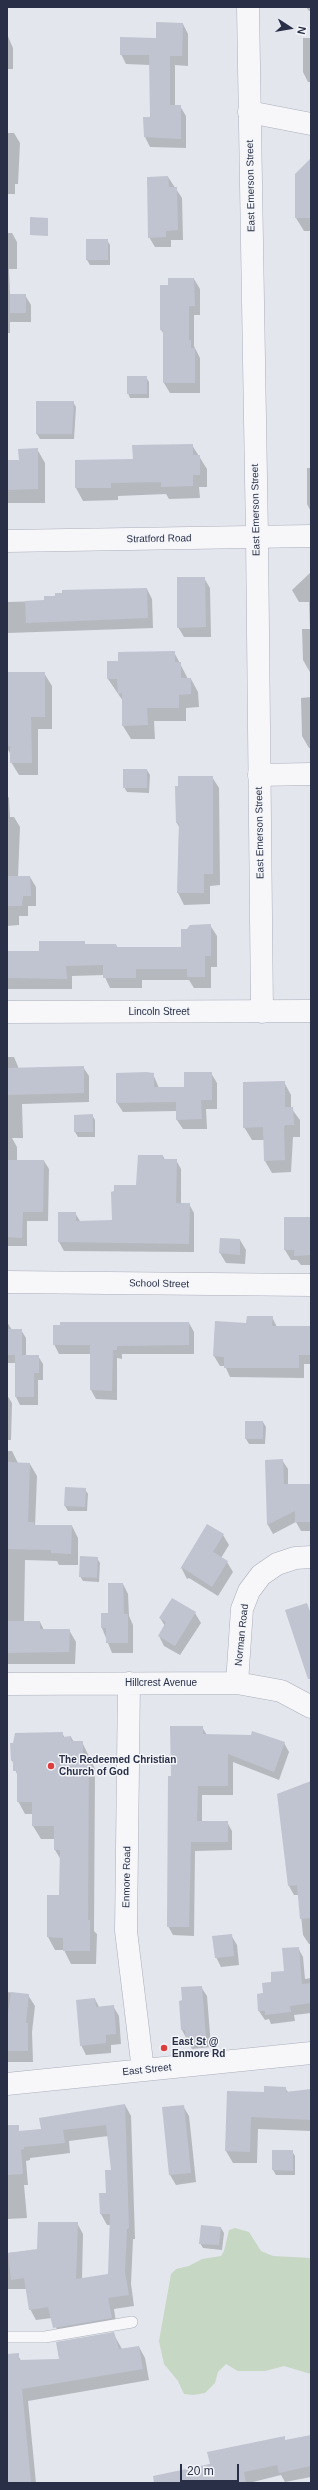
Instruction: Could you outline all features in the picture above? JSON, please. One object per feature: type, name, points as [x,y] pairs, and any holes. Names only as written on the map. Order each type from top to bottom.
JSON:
[{"type":"street","name":"East Emerson Street","points":[[248,7],[257,537],[262,1012]]},
{"type":"street","points":[[249,112],[311,124]]},
{"type":"street","name":"Stratford Road","points":[[7,541],[311,536]]},
{"type":"street","points":[[259,775],[311,774]]},
{"type":"street","name":"Lincoln Street","points":[[7,1012],[311,1011]]},
{"type":"street","name":"School Street","points":[[7,1282],[311,1285]]},
{"type":"street","name":"Norman Road","points":[[237,1683],[242,1609],[249,1591],[265,1571],[277,1564],[295,1558],[311,1557]]},
{"type":"street","name":"Enmore Road","points":[[129,1683],[126,1931],[143,2070]]},
{"type":"street","name":"Hillcrest Avenue","points":[[7,1684],[237,1683],[281,1691],[311,1707]]},
{"type":"street","name":"East Street","points":[[7,2084],[311,2053]]},
{"type":"lane","points":[[7,2337],[46,2337],[132,2322]]},
{"type":"green space","points":[[235,2228],[249,2232],[261,2251],[273,2256],[311,2258],[311,2374],[284,2366],[265,2371],[238,2371],[226,2364],[218,2372],[215,2383],[205,2393],[193,2395],[184,2394],[178,2381],[164,2364],[159,2341],[171,2274],[176,2269],[189,2266],[202,2259],[221,2256],[224,2251],[229,2230]]},
{"type":"building","points":[[156,22],[183,23],[182,56],[170,56],[170,105],[181,105],[181,139],[144,137],[143,117],[150,117],[149,55],[120,55],[120,37],[156,38]]},
{"type":"building","points":[[311,158],[311,218],[295,218],[295,174]]},
{"type":"building","points":[[168,176],[169,187],[177,187],[178,230],[166,231],[166,237],[148,238],[147,177]]},
{"type":"building","points":[[30,217],[48,218],[48,236],[30,235]]},
{"type":"building","points":[[86,239],[108,239],[108,260],[86,260]]},
{"type":"building","points":[[168,278],[194,278],[195,306],[189,306],[189,340],[191,340],[191,348],[195,348],[195,383],[163,383],[163,330],[160,330],[160,285],[168,285]]},
{"type":"building","points":[[10,294],[26,294],[26,313],[10,313]]},
{"type":"building","points":[[127,376],[147,376],[147,394],[127,394]]},
{"type":"building","points":[[36,401],[74,401],[72,434],[36,434]]},
{"type":"building","points":[[193,444],[193,455],[200,455],[200,475],[193,475],[193,486],[161,487],[161,482],[111,483],[111,488],[75,488],[75,460],[133,459],[132,445]]},
{"type":"building","points":[[38,448],[38,489],[7,490],[7,460],[19,460],[18,449]]},
{"type":"building","points":[[177,577],[205,577],[206,627],[177,628]]},
{"type":"building","points":[[147,588],[148,618],[26,623],[25,601],[44,600],[44,596],[55,596],[55,593],[62,593],[62,590]]},
{"type":"building","points":[[175,651],[175,662],[181,662],[181,678],[191,678],[191,694],[179,695],[179,708],[147,708],[148,725],[122,726],[122,693],[118,694],[117,679],[107,679],[107,661],[118,661],[118,652]]},
{"type":"building","points":[[7,672],[45,672],[45,717],[31,717],[32,763],[10,763],[10,746],[7,746]]},
{"type":"building","points":[[123,769],[147,769],[147,788],[123,788]]},
{"type":"building","points":[[178,776],[213,776],[213,874],[204,874],[204,893],[177,893],[179,823],[176,823],[175,786],[178,786]]},
{"type":"building","points":[[7,876],[30,876],[31,896],[23,896],[22,906],[7,906]]},
{"type":"building","points":[[211,924],[211,956],[205,956],[205,977],[187,977],[187,969],[136,969],[136,978],[103,978],[103,965],[66,966],[67,979],[7,978],[7,951],[39,951],[39,941],[85,941],[85,944],[116,944],[117,947],[181,947],[181,929],[187,929],[190,925]]},
{"type":"building","points":[[84,1066],[84,1093],[7,1095],[7,1068]]},
{"type":"building","points":[[184,1072],[212,1072],[212,1100],[201,1100],[202,1119],[176,1120],[176,1102],[116,1103],[116,1073],[154,1073],[154,1087],[184,1087]]},
{"type":"building","points":[[285,1081],[285,1107],[293,1107],[294,1125],[285,1125],[284,1127],[285,1160],[264,1161],[263,1127],[243,1128],[243,1082]]},
{"type":"building","points":[[93,1114],[93,1132],[74,1132],[74,1115]]},
{"type":"building","points":[[138,1155],[163,1155],[163,1159],[177,1159],[176,1203],[190,1203],[189,1244],[58,1242],[58,1212],[76,1212],[76,1221],[112,1220],[111,1192],[114,1191],[114,1185],[136,1185]]},
{"type":"building","points":[[7,1160],[44,1160],[43,1212],[23,1212],[22,1238],[7,1237]]},
{"type":"building","points":[[284,1217],[310,1217],[311,1255],[294,1256],[294,1250],[284,1250]]},
{"type":"building","points":[[220,1238],[240,1239],[240,1255],[219,1253]]},
{"type":"building","points":[[247,1316],[273,1316],[272,1326],[311,1326],[311,1355],[299,1355],[299,1368],[224,1368],[224,1357],[213,1356],[215,1321],[246,1323]]},
{"type":"building","points":[[60,1322],[189,1322],[189,1345],[117,1346],[117,1350],[113,1350],[112,1391],[90,1390],[90,1345],[53,1345],[53,1325],[60,1325]]},
{"type":"building","points":[[7,1329],[22,1329],[22,1355],[39,1355],[39,1373],[34,1373],[34,1397],[15,1397],[15,1355],[7,1355]]},
{"type":"building","points":[[245,1421],[263,1421],[263,1439],[245,1439]]},
{"type":"building","points":[[283,1459],[284,1484],[311,1484],[311,1522],[295,1522],[295,1511],[267,1525],[265,1460]]},
{"type":"building","points":[[7,1462],[30,1463],[28,1522],[34,1522],[34,1525],[72,1525],[71,1554],[51,1553],[51,1550],[7,1549]]},
{"type":"building","points":[[65,1487],[86,1488],[85,1507],[64,1506]]},
{"type":"building","points":[[207,1524],[224,1534],[213,1552],[228,1561],[212,1587],[183,1568],[180,1569]]},
{"type":"building","points":[[80,1556],[98,1557],[97,1578],[79,1577]]},
{"type":"building","points":[[108,1583],[123,1583],[124,1614],[128,1614],[128,1643],[106,1643],[106,1628],[101,1628],[101,1613],[108,1613]]},
{"type":"building","points":[[172,1598],[196,1612],[175,1646],[158,1636],[166,1622],[159,1618]]},
{"type":"building","points":[[307,1603],[311,1614],[311,1679],[308,1679],[285,1610]]},
{"type":"building","points":[[7,1621],[40,1621],[40,1629],[70,1629],[69,1652],[7,1653]]},
{"type":"building","points":[[170,1726],[203,1726],[203,1734],[251,1735],[252,1731],[285,1742],[274,1772],[228,1754],[228,1786],[198,1786],[197,1821],[228,1821],[228,1842],[191,1842],[189,1927],[167,1927],[168,1776],[171,1776]]},
{"type":"building","points":[[63,1732],[63,1737],[71,1736],[71,1741],[83,1741],[83,1755],[89,1755],[88,1920],[90,1920],[90,1951],[63,1951],[63,1938],[47,1937],[47,1895],[59,1895],[60,1850],[54,1850],[54,1826],[32,1826],[32,1802],[17,1802],[17,1771],[13,1771],[13,1760],[11,1761],[10,1743],[13,1743],[15,1733]]},
{"type":"building","points":[[311,1781],[311,1918],[300,1919],[297,1885],[288,1886],[277,1794]]},
{"type":"building","points":[[232,1934],[234,1956],[215,1958],[212,1936]]},
{"type":"building","points":[[299,1947],[302,1984],[311,1983],[311,2003],[290,2006],[291,2012],[265,2015],[265,2011],[258,2011],[257,1994],[263,1993],[262,1983],[271,1982],[271,1972],[284,1971],[282,1948]]},
{"type":"building","points":[[202,1986],[206,2037],[186,2039],[185,2030],[181,2030],[179,2001],[182,2000],[181,1987]]},
{"type":"building","points":[[11,1992],[29,1994],[26,2023],[28,2023],[28,2051],[7,2051],[7,2020]]},
{"type":"building","points":[[95,1998],[96,2007],[114,2005],[116,2034],[106,2035],[106,2043],[80,2046],[76,2000]]},
{"type":"building","points":[[264,2086],[286,2087],[286,2092],[311,2089],[311,2120],[251,2117],[250,2152],[225,2151],[227,2091],[264,2092]]},
{"type":"building","points":[[125,2104],[129,2228],[127,2229],[125,2272],[129,2295],[108,2298],[112,2318],[53,2328],[48,2307],[29,2310],[24,2278],[11,2280],[8,2253],[37,2249],[38,2222],[78,2222],[76,2279],[108,2274],[110,2214],[100,2214],[99,2193],[106,2193],[105,2170],[111,2170],[106,2125],[63,2130],[65,2143],[24,2147],[24,2149],[21,2150],[23,2174],[7,2175],[7,2125],[19,2125],[19,2131],[41,2129],[39,2118]]},
{"type":"building","points":[[184,2105],[191,2173],[169,2175],[162,2107]]},
{"type":"building","points":[[272,2150],[293,2150],[293,2171],[272,2170]]},
{"type":"building","points":[[201,2225],[221,2227],[219,2245],[199,2244]]},
{"type":"building","points":[[114,2332],[119,2349],[139,2346],[143,2369],[22,2389],[31,2483],[7,2483],[7,2354],[19,2353],[19,2360],[59,2359],[56,2342]]},
{"type":"building","points":[[311,2435],[311,2466],[279,2473],[277,2465],[244,2472],[246,2483],[228,2483],[228,2480],[214,2483],[154,2483],[153,2476],[210,2464],[207,2452],[285,2436],[285,2440]]},
{"type":"place","name":"The Redeemed Christian Church of God","points":[[51,1766]]},
{"type":"place","name":"East St @ Enmore Rd","points":[[164,2048]]}]
